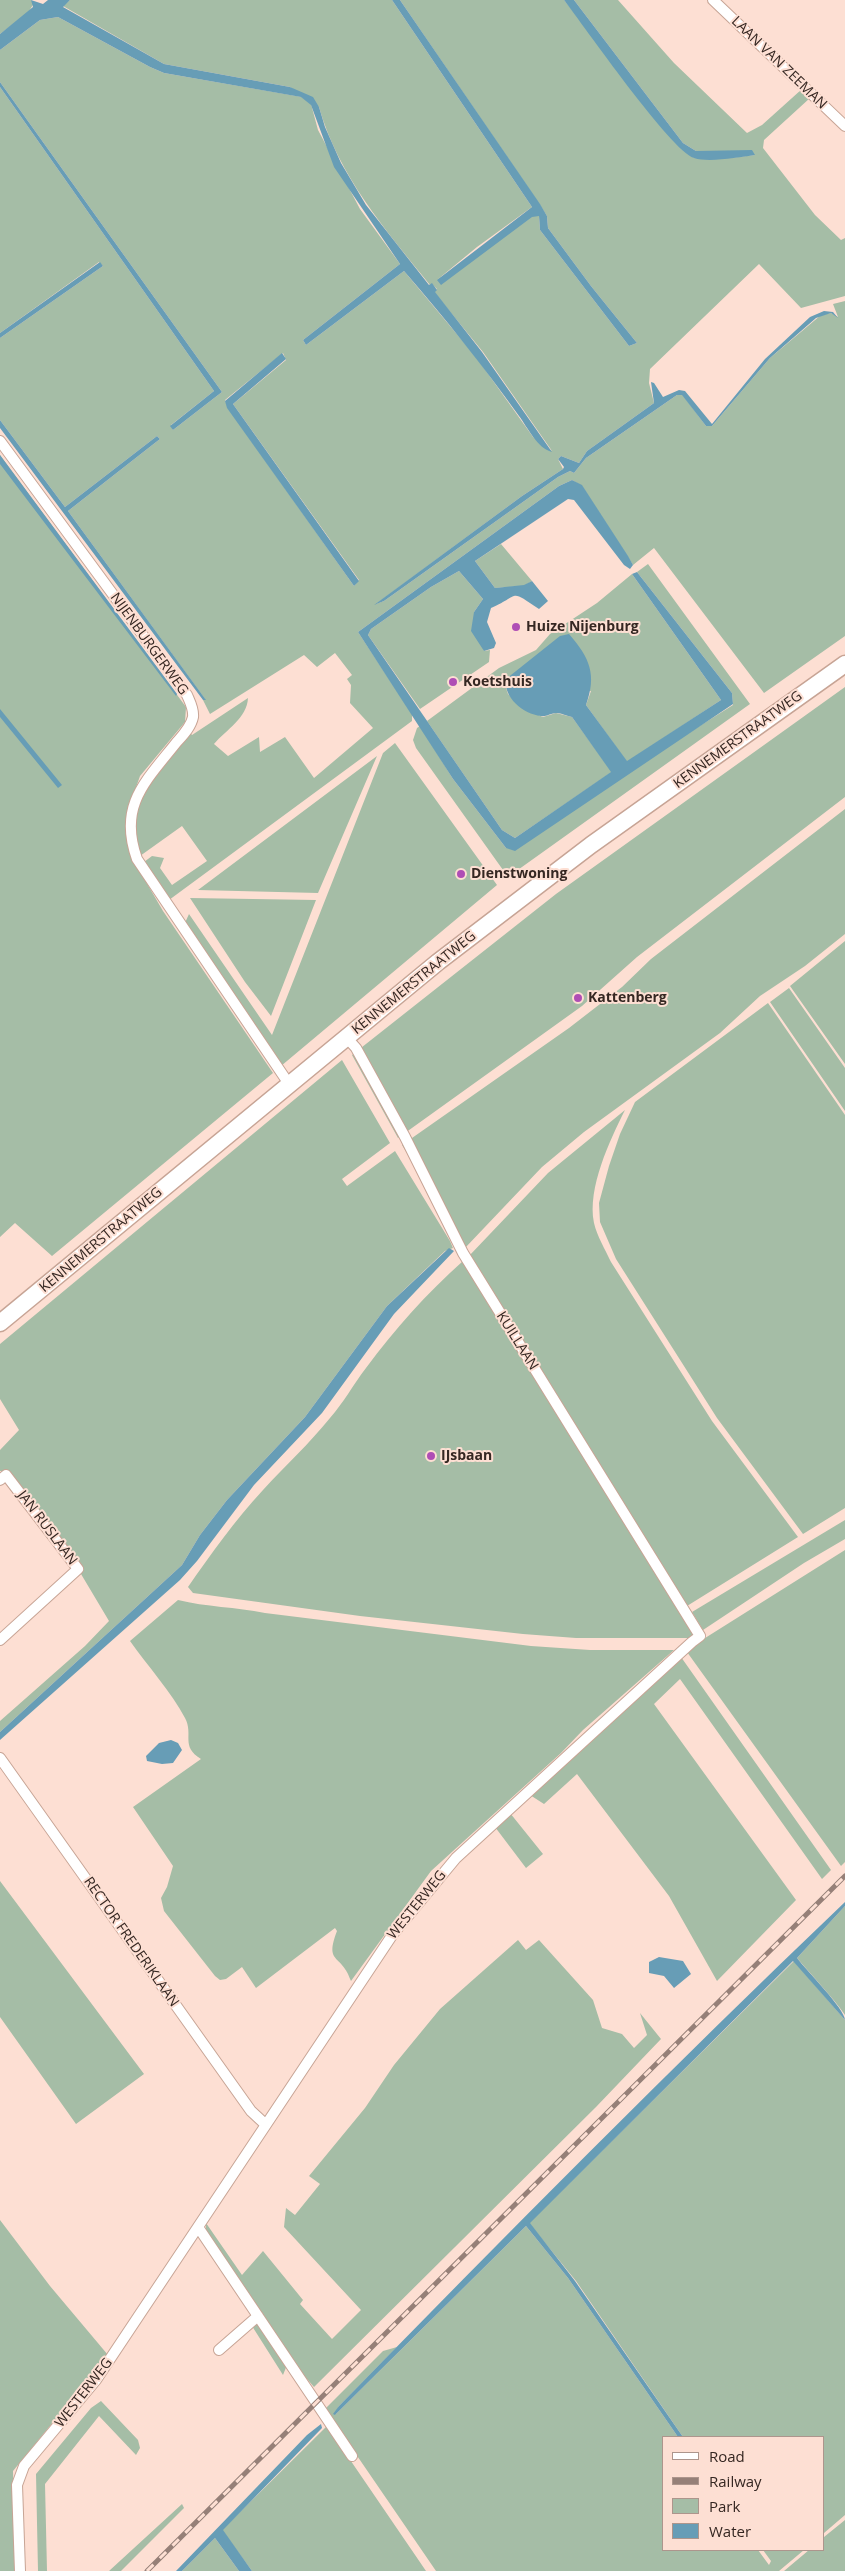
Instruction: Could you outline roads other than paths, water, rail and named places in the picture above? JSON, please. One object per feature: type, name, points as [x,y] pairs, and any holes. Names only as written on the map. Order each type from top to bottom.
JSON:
[{"type":"main road","name":"KENNEMERSTRAATWEG","points":[[0,1323],[289,1084],[352,1043],[438,962],[516,902],[845,664]]},
{"type":"street","name":"LAAN VAN ZEEMAN","points":[[713,0],[845,126]]},
{"type":"street","name":"NIJENBURGERWEG","points":[[0,441],[190,700],[193,711],[190,725],[145,781],[135,797],[130,827],[133,848],[137,860],[289,1084]]},
{"type":"street","name":"KUILLAAN","points":[[352,1043],[405,1137],[463,1253],[700,1636]]},
{"type":"street","name":"JAN RUSLAAN","points":[[0,1640],[78,1569],[3,1478]]},
{"type":"street","name":"WESTERWEG","points":[[20,2571],[17,2485],[24,2466],[96,2380],[392,1934],[456,1858],[700,1636]]},
{"type":"street","name":"RECTOR FREDERIKLAAN","points":[[0,1758],[251,2111],[265,2124]]},
{"type":"street","points":[[198,2228],[352,2456]]},
{"type":"street","points":[[219,2350],[258,2316]]},
{"type":"water","points":[[31,0],[43,4],[48,0],[70,0],[63,7],[164,64],[290,87],[313,97],[319,107],[325,127],[341,163],[366,205],[429,285],[432,283],[437,290],[435,292],[482,352],[552,452],[537,442],[478,361],[404,271],[306,345],[303,340],[400,264],[334,167],[311,105],[301,97],[164,73],[58,17],[40,20],[0,50],[0,34],[33,7]]},
{"type":"water","points":[[392,0],[400,0],[540,204],[547,216],[548,228],[637,343],[629,346],[540,230],[539,216],[532,217],[441,285],[437,280],[532,207]]},
{"type":"water","points":[[564,0],[574,0],[683,143],[696,151],[752,150],[755,155],[708,160],[694,158],[683,150],[648,112]]},
{"type":"water","points":[[0,82],[222,392],[173,430],[170,426],[214,391],[0,87]]},
{"type":"water","points":[[100,262],[103,266],[0,338],[0,333]]},
{"type":"water","points":[[824,311],[833,312],[838,318],[831,313],[816,318],[770,358],[712,426],[706,426],[682,395],[677,395],[586,458],[574,473],[570,471],[558,477],[384,601],[374,605],[522,496],[563,469],[564,467],[558,459],[561,456],[579,463],[587,451],[654,403],[651,382],[654,383],[663,397],[679,390],[685,391],[712,424],[765,359],[810,317]]},
{"type":"water","points":[[282,353],[286,359],[233,404],[359,581],[354,586],[227,408],[225,401]]},
{"type":"water","points":[[0,420],[65,507],[157,436],[160,439],[68,511],[206,700],[203,700],[0,428]]},
{"type":"water","points":[[0,455],[177,694],[176,696],[0,464]]},
{"type":"water","points":[[572,480],[582,485],[628,556],[633,565],[630,569],[624,565],[574,500],[568,499],[475,561],[495,588],[524,585],[532,581],[548,601],[539,609],[523,598],[515,596],[491,608],[487,622],[496,643],[494,648],[484,651],[471,631],[474,612],[483,599],[459,571],[431,587],[371,629],[368,635],[502,830],[515,838],[611,772],[572,717],[560,713],[543,716],[534,715],[516,704],[508,692],[506,679],[560,636],[569,634],[587,659],[590,667],[591,685],[586,705],[627,761],[721,700],[632,574],[637,572],[732,693],[733,704],[515,851],[506,848],[453,779],[358,632],[559,486]]},
{"type":"water","points":[[0,709],[62,785],[58,788],[0,717]]},
{"type":"water","points":[[449,1248],[454,1251],[394,1314],[322,1413],[254,1485],[197,1561],[180,1580],[0,1740],[0,1732],[182,1565],[200,1535],[227,1500],[305,1417],[387,1306]]},
{"type":"water","points":[[171,1740],[178,1743],[182,1750],[173,1763],[162,1764],[147,1761],[146,1756],[159,1743]]},
{"type":"water","points":[[845,1902],[845,1906],[797,1958],[839,2007],[845,2020],[793,1961],[530,2223],[575,2281],[682,2436],[677,2436],[568,2278],[526,2226],[335,2415],[333,2414],[401,2342],[717,2026]]},
{"type":"water","points":[[659,1957],[683,1961],[691,1974],[674,1988],[664,1976],[649,1973],[649,1962]]},
{"type":"water","points":[[321,2424],[322,2428],[223,2530],[252,2571],[239,2571],[215,2538],[182,2571],[176,2571],[307,2435]]},
{"type":"railway","points":[[147,2571],[845,1876]]},
{"type":"place","name":"Huize Nijenburg","points":[[516,627]]},
{"type":"place","name":"Koetshuis","points":[[453,682]]},
{"type":"place","name":"Dienstwoning","points":[[461,874]]},
{"type":"place","name":"Kattenberg","points":[[578,998]]},
{"type":"place","name":"IJsbaan","points":[[431,1456]]}]
